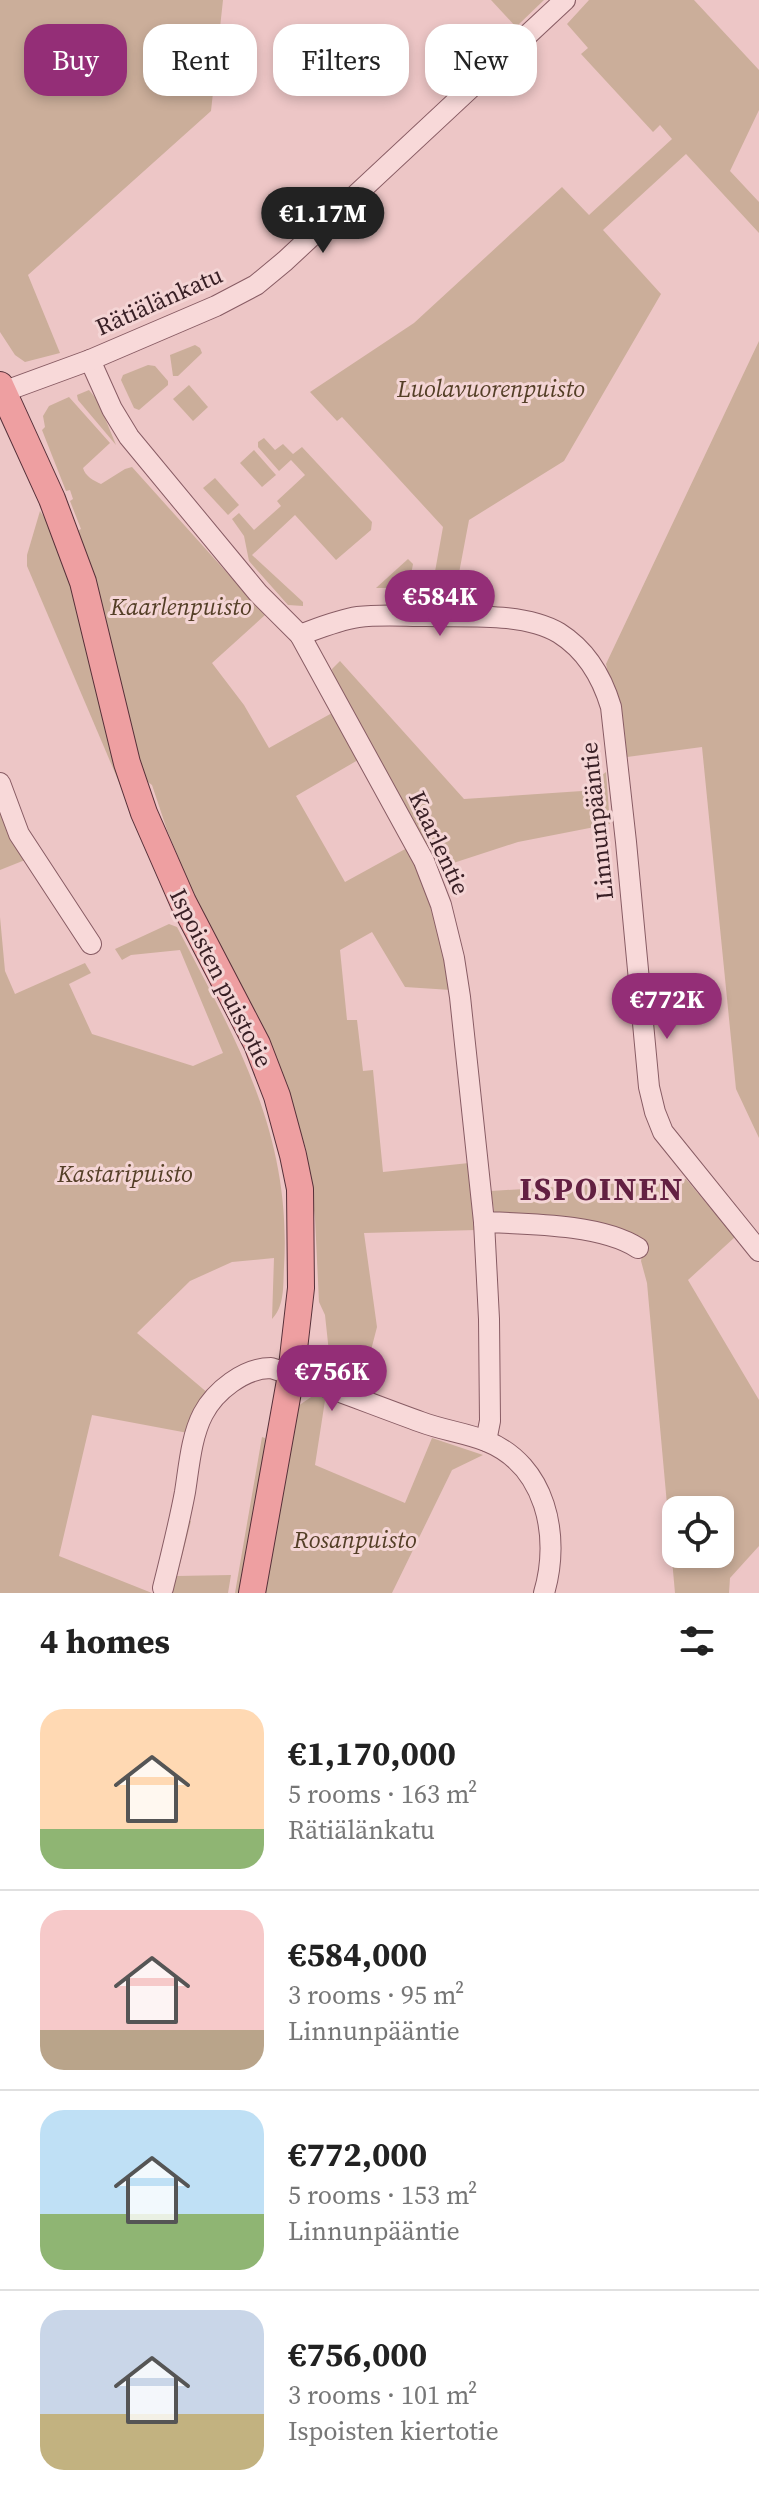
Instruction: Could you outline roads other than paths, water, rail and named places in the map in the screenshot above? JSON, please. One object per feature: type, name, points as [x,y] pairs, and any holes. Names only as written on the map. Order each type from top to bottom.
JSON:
[{"type":"main road","name":"Ispoisten puistotie","points":[[1,390],[52,499],[83,582],[127,763],[148,823],[183,902],[247,1021],[271,1078],[300,1189],[301,1288],[291,1375],[252,1593]]},
{"type":"street","name":"Rätiälänkatu","points":[[1,390],[90,360],[216,306],[256,285],[565,0]]},
{"type":"street","name":"Kaarlentie","points":[[90,360],[112,409],[129,437],[258,593],[300,635],[424,861],[441,905],[460,997],[484,1222],[490,1421],[486,1441]]},
{"type":"street","name":"Linnunpääntie","points":[[300,635],[336,622],[371,616],[516,620],[558,633],[591,663],[605,686],[611,707],[649,1087],[655,1112],[663,1132],[759,1251]]},
{"type":"street","points":[[0,783],[19,834],[91,944]]},
{"type":"street","points":[[484,1222],[587,1231],[626,1240],[638,1248]]},
{"type":"street","points":[[163,1588],[203,1413],[222,1390],[250,1371],[271,1368],[423,1423],[486,1441],[505,1451],[527,1472],[542,1495],[550,1533],[544,1593]]},
{"type":"district","name":"ISPOINEN","points":[[602,1189]]},
{"type":"park label","name":"Luolavuorenpuisto","points":[[491,389]]},
{"type":"park label","name":"Kaarlenpuisto","points":[[181,607]]},
{"type":"park label","name":"Kastaripuisto","points":[[125,1174]]},
{"type":"park label","name":"Rosanpuisto","points":[[355,1540]]}]
